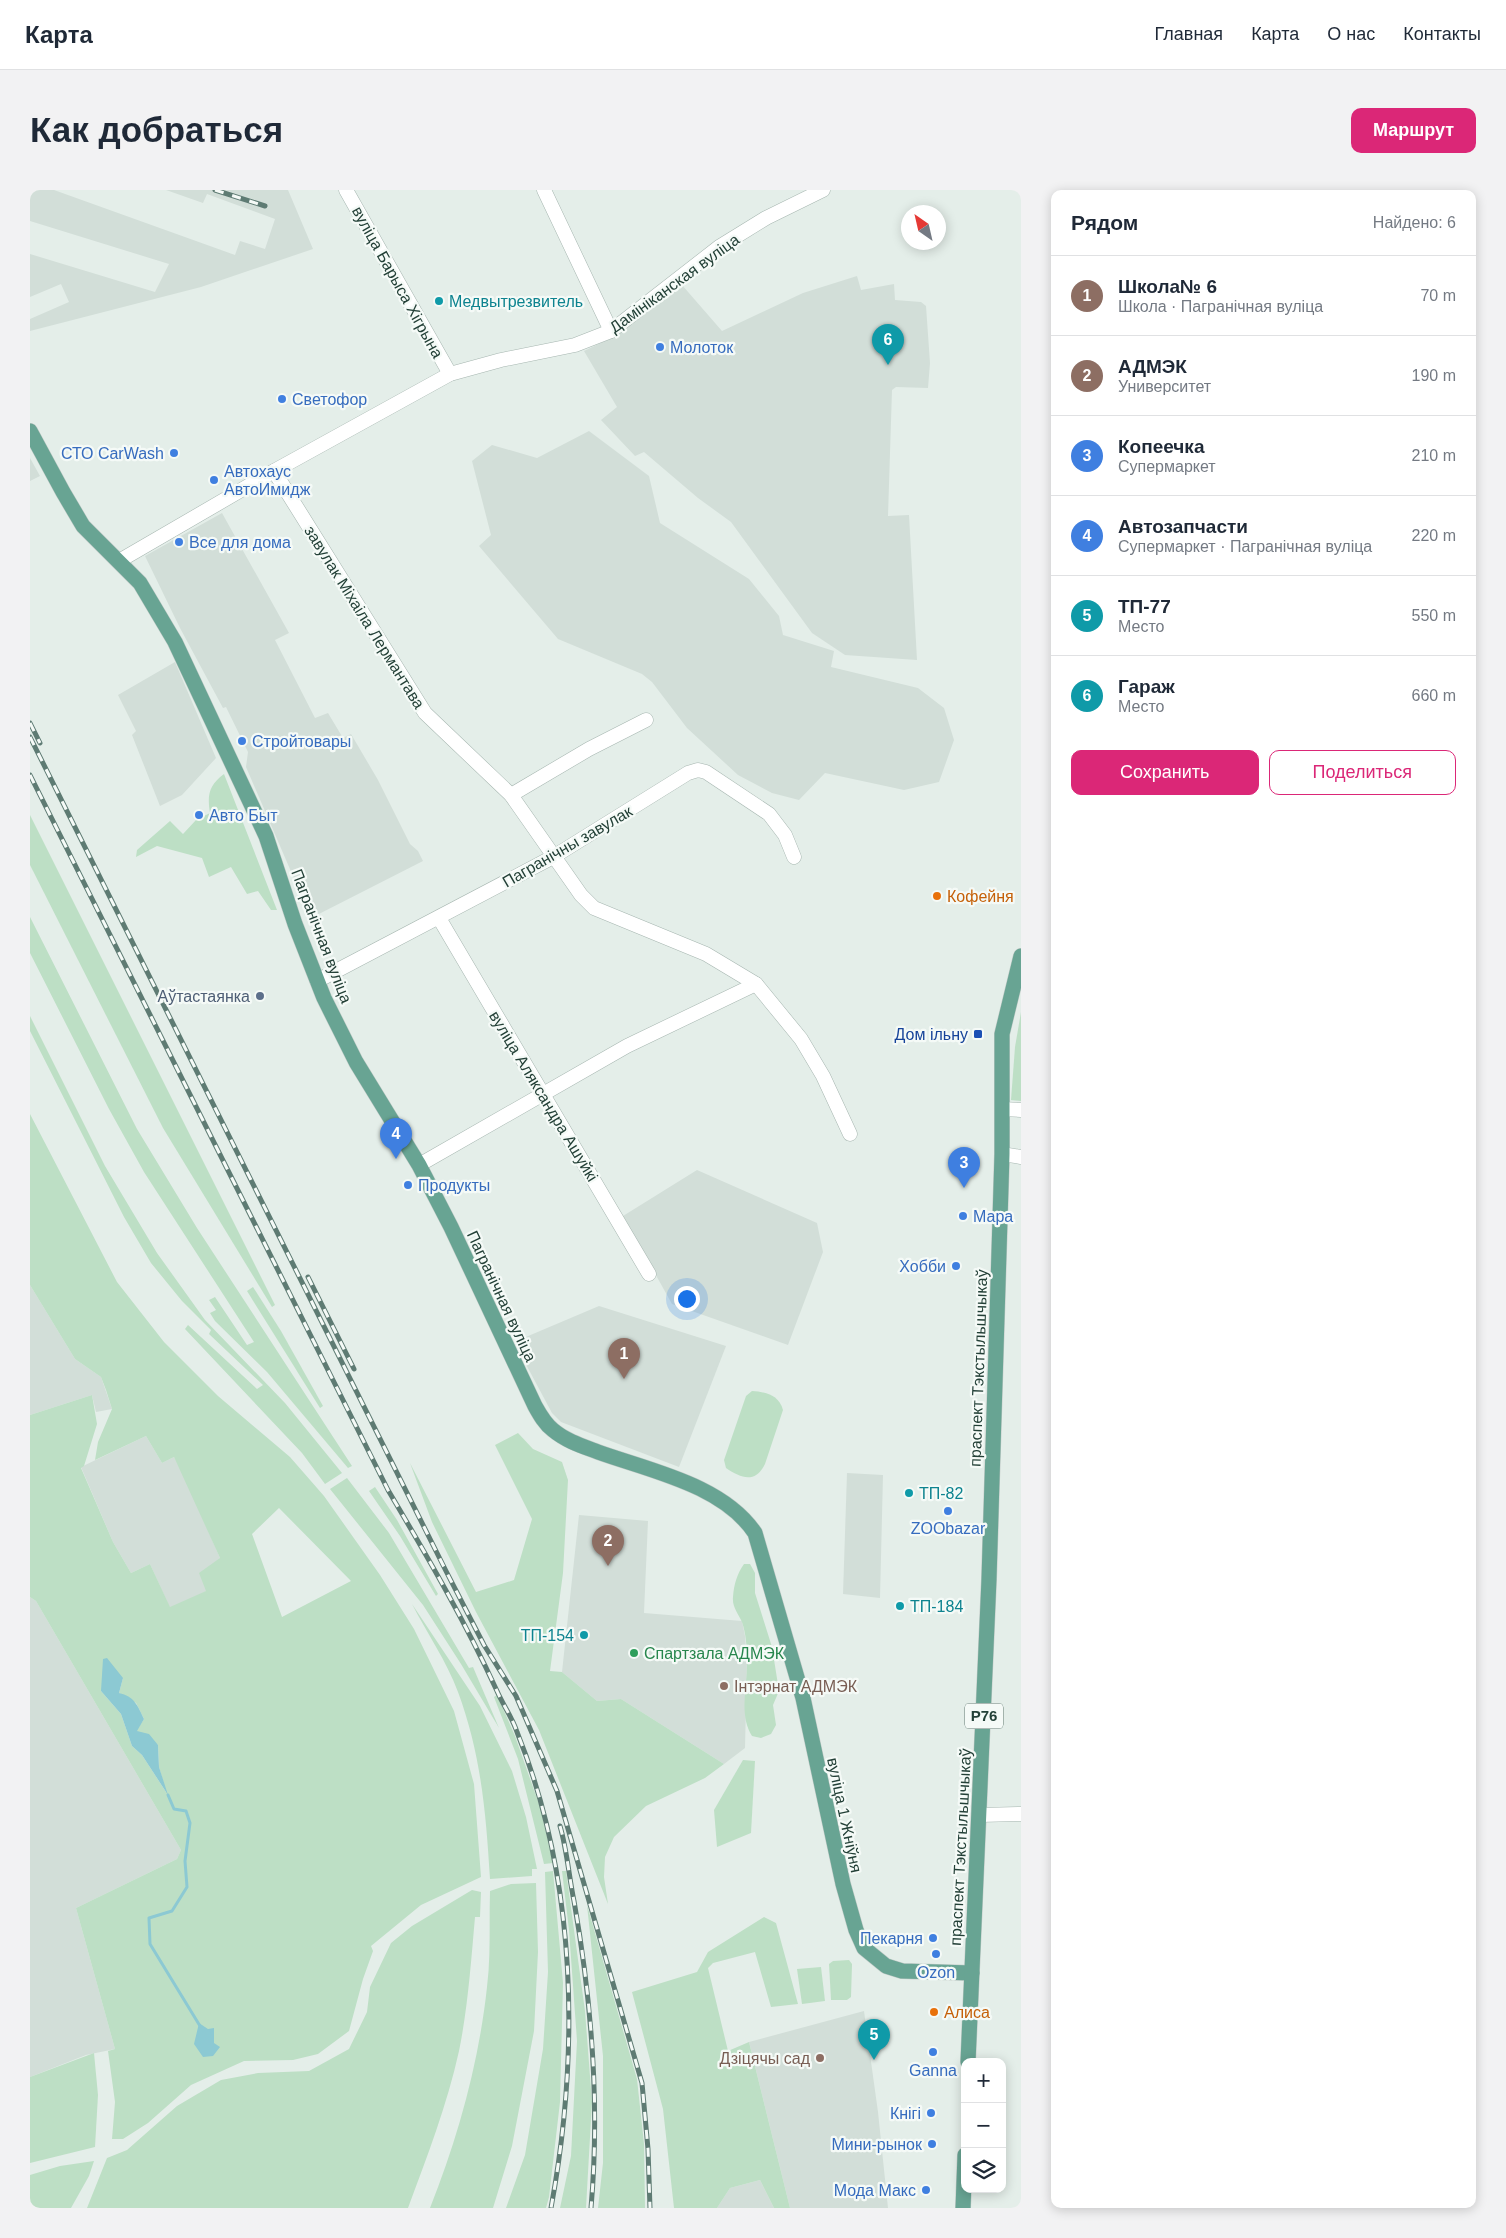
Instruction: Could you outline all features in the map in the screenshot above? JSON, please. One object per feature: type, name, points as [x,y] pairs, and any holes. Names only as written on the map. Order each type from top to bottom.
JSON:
[{"type":"main road","name":"Пагранічная вуліца","points":[[30,430],[62,492],[84,526],[120,561],[146,590],[175,642],[234,764],[266,836],[317,981],[356,1062],[419,1165],[451,1227],[535,1406],[545,1422],[568,1440],[692,1485],[719,1498],[740,1514],[755,1533],[769,1577]]},
{"type":"main road","name":"праспект Тэкстыльшчыкаў","points":[[968,2058],[980,1814],[1002,1154],[1002,1034],[1021,956]]},
{"type":"main road","name":"вуліца 1 Жніўня","points":[[769,1577],[803,1698],[843,1884],[856,1930],[864,1948],[886,1966],[902,1971],[972,1973]]},
{"type":"main road","points":[[963,2208],[964,2193]]},
{"type":"street","name":"вуліца Барыса Хігрына","points":[[346,190],[450,374]]},
{"type":"street","points":[[544,190],[611,331]]},
{"type":"street","name":"Дамініканская вуліца","points":[[120,561],[274,471],[450,374],[501,360],[575,345],[611,331],[719,247],[794,197],[823,190]]},
{"type":"street","name":"завулак Міхаіла Лермантава","points":[[274,471],[425,712],[511,796],[572,885],[594,908],[706,954],[756,984],[782,1013],[801,1039],[823,1076],[850,1134]]},
{"type":"street","points":[[511,796],[589,749],[646,720]]},
{"type":"street","name":"Пагранічны завулак","points":[[317,981],[553,857],[688,773],[698,770],[706,772],[769,814],[785,835],[794,857]]},
{"type":"street","name":"вуліца Аляксандра Ашуйкі","points":[[439,918],[649,1274]]},
{"type":"street","points":[[419,1165],[627,1046],[756,984]]},
{"type":"street","points":[[1002,1109],[1021,1110]]},
{"type":"street","points":[[1002,1154],[1021,1157]]},
{"type":"street","points":[[980,1814],[1021,1814]]},
{"type":"shaded area","points":[[30,190],[54,190],[235,255],[240,241],[265,249],[275,219],[207,194],[203,203],[166,190],[288,190],[313,249],[201,287],[30,331],[30,319],[69,302],[61,284],[30,297],[30,254],[155,292],[169,264],[30,221]]},
{"type":"shaded area","points":[[857,276],[861,290],[894,284],[895,300],[921,302],[926,306],[930,363],[928,388],[896,387],[892,390],[888,516],[909,515],[917,660],[845,655],[812,633],[731,522],[698,498],[644,452],[635,456],[601,420],[617,407],[584,351],[613,337],[682,285],[722,331],[803,293]]},
{"type":"shaded area","points":[[589,431],[649,476],[660,523],[749,579],[779,616],[783,635],[834,651],[831,667],[918,688],[944,708],[954,740],[939,782],[904,790],[825,773],[799,800],[772,793],[738,775],[687,728],[652,682],[642,674],[558,639],[479,546],[491,535],[472,461],[492,445],[537,458]]},
{"type":"shaded area","points":[[30,458],[40,476],[30,481]]},
{"type":"shaded area","points":[[222,513],[289,633],[275,640],[315,718],[328,713],[343,738],[351,734],[378,780],[410,844],[418,851],[423,861],[311,918],[246,767],[248,752],[226,707],[223,708],[180,628],[145,556]]},
{"type":"shaded area","points":[[175,662],[216,758],[182,795],[160,806],[132,735],[136,731],[118,695]]},
{"type":"shaded area","points":[[697,1170],[817,1223],[823,1252],[788,1345],[672,1304],[623,1216]]},
{"type":"shaded area","points":[[30,1285],[75,1359],[101,1377],[112,1409],[96,1412],[92,1395],[30,1415]]},
{"type":"shaded area","points":[[599,1306],[726,1346],[679,1467],[561,1422],[552,1413],[514,1342]]},
{"type":"shaded area","points":[[146,1436],[162,1463],[174,1457],[220,1558],[207,1591],[170,1608],[150,1564],[131,1573],[113,1542],[81,1467]]},
{"type":"shaded area","points":[[847,1473],[883,1475],[880,1598],[843,1594]]},
{"type":"shaded area","points":[[579,1515],[648,1521],[644,1613],[742,1621],[747,1662],[745,1748],[724,1764],[621,1699],[597,1701],[562,1672]]},
{"type":"shaded area","points":[[30,1597],[36,1601],[181,1850],[177,1859],[76,1908],[115,2049],[86,2055],[30,2077]]},
{"type":"shaded area","points":[[864,2011],[878,2112],[888,2208],[790,2208],[749,2042]]},
{"type":"shaded area","points":[[760,2180],[774,2208],[717,2208],[730,2188]]},
{"type":"green space","points":[[224,774],[277,910],[271,910],[258,891],[247,894],[231,867],[209,877],[202,858],[157,846],[136,857],[137,850],[170,821],[183,834],[196,820],[210,813],[210,791],[215,782]]},
{"type":"green space","points":[[30,815],[275,1305],[272,1307],[163,1128],[30,865]]},
{"type":"green space","points":[[30,917],[137,1129],[197,1228],[352,1466],[348,1468],[267,1372],[215,1321],[210,1313],[216,1310],[209,1300],[215,1297],[247,1345],[254,1342],[144,1172],[109,1109],[30,953]]},
{"type":"green space","points":[[1021,1012],[1021,1101],[1011,1100],[1015,1047]]},
{"type":"green space","points":[[30,1016],[105,1166],[157,1253],[205,1320],[285,1403],[342,1473],[325,1484],[302,1453],[185,1329],[188,1325],[257,1389],[263,1385],[209,1334],[211,1330],[182,1301],[151,1263],[124,1217],[30,1031]]},
{"type":"green space","points":[[30,1114],[117,1282],[164,1342],[218,1396],[290,1457],[324,1496],[380,1575],[414,1629],[454,1711],[474,1784],[481,1877],[421,1905],[371,1946],[373,1951],[363,1979],[349,2031],[318,2054],[293,2060],[244,2061],[191,2085],[148,2123],[123,2139],[112,2139],[115,2102],[108,2051],[115,2049],[76,1908],[177,1859],[181,1850],[36,1601],[30,1597],[30,1415],[92,1395],[97,1424],[84,1466],[81,1468],[113,1542],[131,1573],[150,1564],[170,1607],[206,1591],[199,1573],[220,1558],[174,1457],[162,1463],[146,1436],[95,1460],[98,1442],[112,1409],[106,1390],[101,1377],[75,1359],[30,1285]],"holes":[[[279,1508],[351,1581],[282,1617],[252,1534]],[[123,1678],[119,1693],[136,1703],[144,1719],[136,1731],[158,1745],[159,1767],[166,1792],[142,1755],[132,1746],[121,1714],[101,1691]]]},
{"type":"green space","points":[[253,1287],[281,1331],[323,1406],[320,1408],[247,1291]]},
{"type":"green space","points":[[752,1391],[771,1395],[778,1401],[783,1410],[765,1464],[757,1474],[747,1477],[726,1468],[724,1460],[746,1396]]},
{"type":"green space","points":[[518,1433],[533,1449],[562,1462],[568,1480],[563,1573],[550,1671],[562,1672],[597,1701],[621,1699],[724,1764],[705,1778],[646,1806],[614,1837],[605,1857],[604,1877],[608,1904],[539,1730],[476,1612],[432,1522],[410,1463],[476,1592],[514,1580],[532,1519],[495,1445]]},
{"type":"green space","points":[[347,1478],[389,1533],[469,1668],[473,1667],[499,1728],[423,1605],[330,1489]]},
{"type":"green space","points":[[375,1487],[397,1520],[438,1594],[436,1596],[400,1536],[369,1491]]},
{"type":"green space","points":[[744,1564],[750,1564],[755,1573],[755,1593],[772,1647],[779,1691],[773,1705],[776,1725],[771,1734],[761,1738],[752,1736],[745,1718],[746,1641],[742,1622],[733,1601],[736,1579]]},
{"type":"green space","points":[[412,1604],[480,1706],[512,1771],[526,1817],[537,1869],[532,1869],[532,1876],[490,1879],[487,1831],[481,1784],[466,1715],[448,1670]]},
{"type":"green space","points":[[497,1695],[515,1736],[540,1807],[553,1863],[544,1864],[518,1759],[494,1697]]},
{"type":"green space","points":[[743,1760],[755,1761],[751,1833],[717,1847],[714,1810]]},
{"type":"green space","points":[[553,1871],[563,1983],[560,2102],[549,2197],[546,2208],[506,2208],[525,2155],[543,2049],[548,1972],[545,1872]]},
{"type":"green space","points":[[562,1871],[566,1871],[585,2011],[592,2102],[586,2208],[560,2208],[571,2156],[577,2041],[569,1930]]},
{"type":"green space","points":[[536,1883],[538,1952],[534,2031],[512,2146],[493,2208],[430,2208],[450,2154],[466,2099],[479,2043],[488,1975],[490,1891],[511,1884]]},
{"type":"green space","points":[[472,1890],[481,1892],[480,1917],[475,1917],[471,1968],[459,2051],[443,2111],[408,2208],[87,2208],[107,2158],[127,2150],[177,2106],[221,2080],[258,2073],[309,2071],[349,2049],[367,2012],[370,1987],[391,1943],[412,1926]]},
{"type":"green space","points":[[587,1905],[637,2079],[644,2144],[645,2208],[598,2208],[603,2163],[603,2056]]},
{"type":"green space","points":[[764,1917],[776,1923],[798,2004],[771,2007],[755,1952],[713,1963],[708,1968],[728,2051],[749,2042],[790,2208],[774,2208],[760,2180],[730,2188],[717,2208],[674,2208],[663,2109],[632,1992],[697,1972],[708,1952]]},
{"type":"green space","points":[[849,1960],[852,1964],[851,1997],[847,2000],[831,2000],[829,1964],[833,1961]]},
{"type":"green space","points":[[821,1967],[825,2001],[802,2004],[797,1969]]},
{"type":"green space","points":[[94,2053],[98,2095],[95,2147],[30,2163],[30,2077]]},
{"type":"green space","points":[[94,2161],[89,2176],[71,2208],[30,2208],[30,2175],[60,2166]]},
{"type":"water","points":[[107,1658],[123,1678],[119,1693],[132,1699],[144,1719],[137,1731],[149,1734],[158,1745],[159,1767],[168,1795],[142,1755],[132,1746],[121,1714],[101,1691],[103,1659]]},
{"type":"water","points":[[199,2023],[208,2029],[214,2028],[214,2043],[220,2047],[213,2056],[203,2057],[194,2044]]},
{"type":"waterway","points":[[168,1795],[174,1809],[186,1811],[190,1823],[185,1861],[187,1887],[172,1911],[149,1918],[150,1944],[200,2026]]},
{"type":"railway","points":[[215,190],[265,206]]},
{"type":"railway","points":[[30,723],[40,743]]},
{"type":"railway","points":[[30,737],[446,1571],[484,1645],[516,1696],[557,1791],[642,2083],[648,2149],[650,2208]]},
{"type":"railway","points":[[30,775],[388,1490],[459,1614],[517,1732],[537,1789],[552,1847],[562,1907],[567,1967],[569,2028],[566,2088],[560,2149],[551,2208]]},
{"type":"railway","points":[[308,1277],[354,1369]]},
{"type":"railway","points":[[560,1826],[580,1939],[590,2016],[595,2131],[591,2208]]},
{"type":"place","name":"Медвытрезвитель","points":[[439,301]]},
{"type":"place","name":"Молоток","points":[[660,347]]},
{"type":"place","name":"Гараж","points":[[888,365]]},
{"type":"place","name":"Светофор","points":[[282,399]]},
{"type":"place","name":"СТО CarWash","points":[[174,453]]},
{"type":"place","name":"Автохаус АвтоИмидж","points":[[214,480]]},
{"type":"place","name":"Все для дома","points":[[179,542]]},
{"type":"place","name":"Стройтовары","points":[[242,741]]},
{"type":"place","name":"Авто Быт","points":[[199,815]]},
{"type":"place","name":"Кофейня","points":[[937,896]]},
{"type":"place","name":"Аўтастаянка","points":[[260,996]]},
{"type":"place","name":"Дом ільну","points":[[978,1034]]},
{"type":"place","name":"Автозапчасти","points":[[396,1159]]},
{"type":"place","name":"Продукты","points":[[408,1185]]},
{"type":"place","name":"Копеечка","points":[[964,1188]]},
{"type":"place","name":"Мара","points":[[963,1216]]},
{"type":"place","name":"Хобби","points":[[956,1266]]},
{"type":"place","name":"Школа№ 6","points":[[624,1379]]},
{"type":"place","name":"ТП-82","points":[[909,1493]]},
{"type":"place","name":"ZOObazar","points":[[948,1511]]},
{"type":"place","name":"АДМЭК","points":[[608,1566]]},
{"type":"place","name":"ТП-184","points":[[900,1606]]},
{"type":"place","name":"ТП-154","points":[[584,1635]]},
{"type":"place","name":"Спартзала АДМЭК","points":[[634,1653]]},
{"type":"place","name":"Інтэрнат АДМЭК","points":[[724,1686]]},
{"type":"place","name":"Пекарня","points":[[933,1938]]},
{"type":"place","name":"Ozon","points":[[936,1954]]},
{"type":"place","name":"Алиса","points":[[934,2012]]},
{"type":"place","name":"Ganna","points":[[933,2052]]},
{"type":"place","name":"Дзіцячы сад","points":[[820,2058]]},
{"type":"place","name":"ТП-77","points":[[874,2060]]},
{"type":"place","name":"Кнігі","points":[[931,2113]]},
{"type":"place","name":"Мини-рынок","points":[[932,2144]]},
{"type":"place","name":"Мода Макс","points":[[926,2190]]}]
